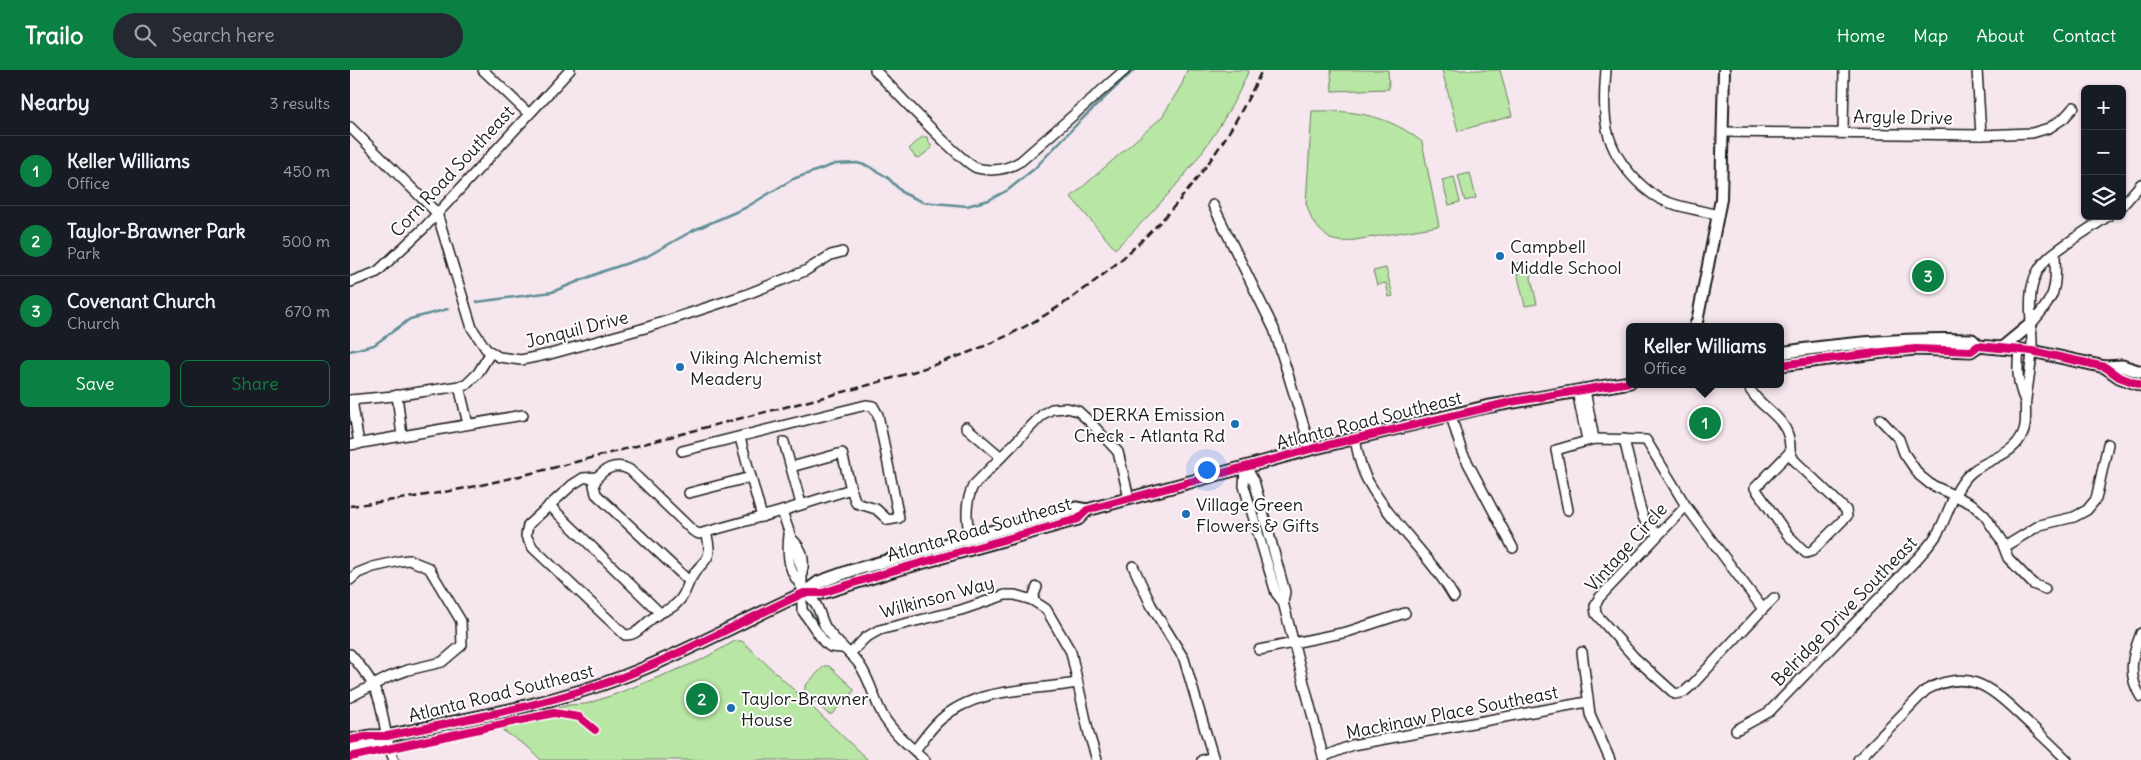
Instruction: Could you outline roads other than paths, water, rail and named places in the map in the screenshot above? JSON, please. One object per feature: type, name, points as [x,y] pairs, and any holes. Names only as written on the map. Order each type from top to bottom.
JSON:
[{"type":"main road","points":[[2002,348],[2031,324]]},
{"type":"main road","points":[[1784,352],[1869,341],[1918,338],[1972,340],[1978,346],[2032,351],[2105,367],[2122,366],[2141,372]]},
{"type":"main road","points":[[1784,364],[1916,349],[1971,351],[1978,346]]},
{"type":"main road","points":[[2105,367],[2119,377],[2141,384]]},
{"type":"main road","name":"Atlanta Road Southeast","points":[[350,740],[370,736],[387,736],[542,702],[600,685],[684,651],[804,592],[819,582],[850,571],[970,537],[1076,508],[1087,510],[1311,449],[1451,416],[1511,402],[1626,383]]},
{"type":"main road","name":"Atlanta Road Southeast","points":[[804,592],[822,593],[899,569],[1078,519],[1087,510]]},
{"type":"main road","name":"Atlanta Road Southeast","points":[[350,750],[372,745],[387,736]]},
{"type":"street","points":[[483,70],[528,113]]},
{"type":"street","name":"Corn Road Southeast","points":[[350,282],[378,272],[424,228],[528,113],[570,70]]},
{"type":"street","points":[[875,70],[950,146],[975,168],[1000,169],[1011,167],[1021,162],[1125,70]]},
{"type":"street","points":[[1606,70],[1604,103],[1607,130],[1612,148],[1621,164],[1640,184],[1659,198],[1718,215]]},
{"type":"street","points":[[1697,323],[1718,215],[1724,132],[1724,70]]},
{"type":"street","points":[[1843,133],[1844,70]]},
{"type":"street","points":[[1976,70],[1981,135]]},
{"type":"street","name":"Argyle Drive","points":[[1724,132],[1981,135],[2032,133],[2049,128],[2064,118],[2074,108]]},
{"type":"street","points":[[350,126],[437,213],[472,328],[478,340],[491,352],[471,381],[466,385],[351,400],[354,445],[523,415]]},
{"type":"street","points":[[2126,201],[2141,184]]},
{"type":"street","points":[[1213,204],[1274,329],[1311,449]]},
{"type":"street","name":"Belridge Drive Southeast","points":[[1736,730],[1769,712],[1917,559],[1935,538],[1962,483],[1974,471],[2001,457],[2016,444],[2023,433],[2026,423],[2025,401],[2029,388],[2032,351],[2029,302],[2034,281],[2044,263],[2055,253],[2102,220]]},
{"type":"street","name":"Jonquil Drive","points":[[491,352],[499,357],[521,360],[645,328],[745,295],[805,271],[831,255],[842,252]]},
{"type":"street","points":[[2031,324],[2054,294],[2057,276],[2055,253]]},
{"type":"street","name":"Belridge Drive Southeast","points":[[2019,350],[2016,371],[2019,387],[2025,401]]},
{"type":"street","points":[[459,386],[468,424]]},
{"type":"street","points":[[1750,388],[1787,429],[1790,452],[1794,460],[1846,510],[1847,516],[1812,551],[1806,554],[1787,534],[1755,488],[1790,452]]},
{"type":"street","points":[[1581,390],[1591,440]]},
{"type":"street","points":[[397,395],[402,436]]},
{"type":"street","points":[[682,451],[866,406],[873,406],[878,415],[899,518],[888,520],[876,509],[856,503],[842,453],[791,467]]},
{"type":"street","points":[[970,537],[966,507],[968,495],[973,486],[1044,414],[1052,409],[1067,408],[1078,411],[1112,443],[1118,452],[1129,498]]},
{"type":"street","points":[[1451,416],[1462,452],[1513,548]]},
{"type":"street","points":[[1880,419],[1899,439],[1904,454],[1919,475],[1930,484],[1972,504],[1993,526],[2008,558],[2033,584],[2045,589]]},
{"type":"street","points":[[966,428],[1001,457]]},
{"type":"street","points":[[740,438],[762,517]]},
{"type":"street","points":[[1355,439],[1360,461],[1368,482],[1384,506],[1430,560],[1454,597]]},
{"type":"street","points":[[1624,439],[1644,519],[1658,535]]},
{"type":"street","name":"Vintage Circle","points":[[1568,510],[1556,450],[1591,440],[1646,440],[1686,506],[1763,609]]},
{"type":"street","points":[[784,442],[801,504]]},
{"type":"street","points":[[2004,547],[2040,525],[2074,517],[2087,510],[2096,499],[2108,444]]},
{"type":"street","points":[[689,581],[596,494],[594,485],[597,477],[611,468],[624,467],[630,470],[693,531],[700,534],[851,489]]},
{"type":"street","points":[[1246,467],[1244,486],[1276,594],[1283,602],[1324,758]]},
{"type":"street","points":[[597,477],[589,476],[577,482],[549,505],[526,528],[527,540],[533,548],[625,635],[637,632],[660,613],[673,607],[686,593],[689,581],[708,557],[710,547],[706,532]]},
{"type":"street","points":[[689,493],[751,478]]},
{"type":"street","points":[[549,505],[660,613]]},
{"type":"street","name":"Vintage Circle","points":[[1686,506],[1599,598],[1595,606],[1596,614],[1604,625],[1666,688],[1675,694],[1684,692],[1774,598]]},
{"type":"street","points":[[782,511],[802,570],[804,592],[802,610],[818,636],[831,648],[842,648]]},
{"type":"street","points":[[789,535],[787,554],[793,574],[804,592],[816,605],[825,627],[842,648],[860,665],[885,719],[905,743],[925,760]]},
{"type":"street","points":[[350,580],[358,573],[400,561],[409,560],[429,568],[461,620],[462,645],[446,659],[408,670],[350,697]]},
{"type":"street","points":[[1133,566],[1152,605],[1184,659],[1213,759],[1202,760]]},
{"type":"street","points":[[1032,600],[1037,587]]},
{"type":"street","name":"Wilkinson Way","points":[[850,654],[865,638],[879,630],[961,610],[1005,595],[1015,595],[1032,600],[1046,609],[1070,652],[1098,760]]},
{"type":"street","points":[[1260,650],[1347,632],[1405,613]]},
{"type":"street","points":[[2141,633],[2134,651],[2131,672],[2141,697]]},
{"type":"street","points":[[1582,652],[1587,702],[1593,724],[1610,760]]},
{"type":"street","points":[[350,654],[374,685],[379,699],[389,748],[394,760]]},
{"type":"street","points":[[1858,760],[1926,690],[1937,684],[1959,680],[1973,681],[1995,692],[2067,760]]},
{"type":"street","points":[[915,750],[940,721],[963,704],[980,697],[1077,683]]},
{"type":"street","name":"Mackinaw Place Southeast","points":[[1324,758],[1352,745],[1587,702]]},
{"type":"waterway","points":[[477,302],[552,292],[604,271],[646,257],[694,230],[745,208],[793,179],[835,164],[857,163],[868,166],[887,177],[903,193],[923,202],[967,206],[989,200],[1008,190],[1034,169],[1080,121],[1134,70]]},
{"type":"waterway","points":[[350,351],[374,345],[410,319],[448,309]]},
{"type":"railway","points":[[350,506],[481,485],[838,393],[903,375],[967,353],[1015,332],[1060,306],[1102,275],[1142,240],[1178,202],[1210,160],[1238,116],[1262,70]]},
{"type":"place","name":"Campbell Middle School","points":[[1500,256]]},
{"type":"place","name":"Covenant Church","points":[[1928,276]]},
{"type":"place","name":"Viking Alchemist Meadery","points":[[680,367]]},
{"type":"place","name":"Keller Williams","points":[[1705,423]]},
{"type":"place","name":"DERKA Emission Check - Atlanta Rd","points":[[1235,424]]},
{"type":"place","name":"Village Green Flowers & Gifts","points":[[1186,514]]},
{"type":"place","name":"Taylor-Brawner Park","points":[[702,699]]},
{"type":"place","name":"Taylor-Brawner House","points":[[731,708]]}]
